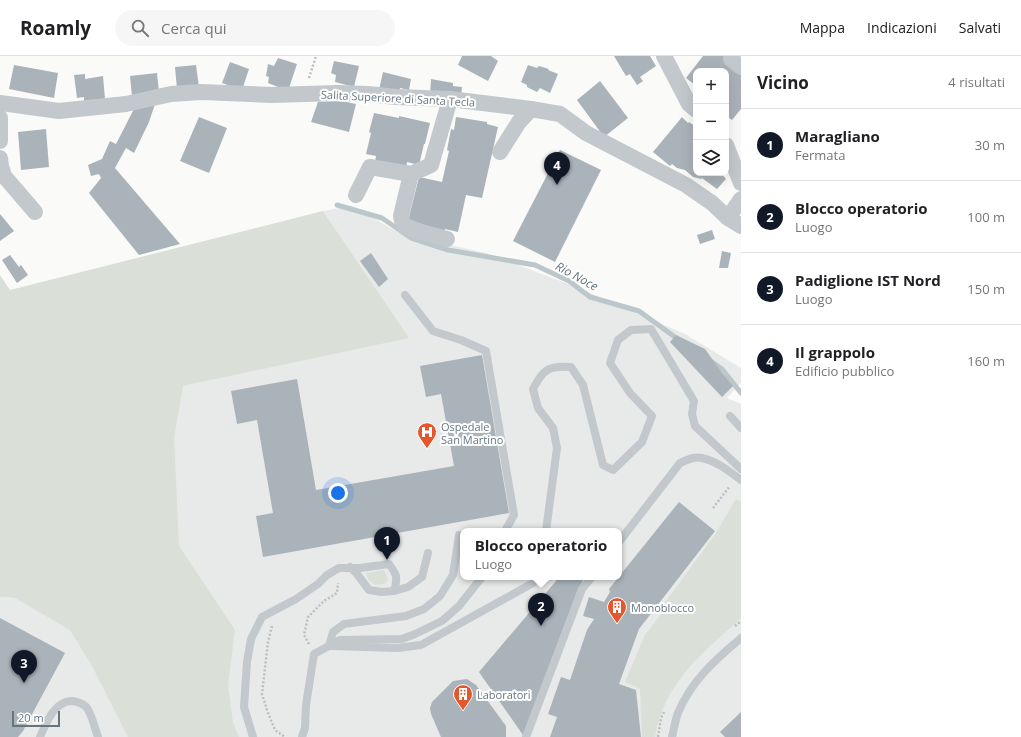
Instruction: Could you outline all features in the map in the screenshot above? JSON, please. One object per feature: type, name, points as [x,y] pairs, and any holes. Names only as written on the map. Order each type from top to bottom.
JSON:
[{"type":"street","points":[[664,56],[688,104],[693,108]]},
{"type":"street","name":"Salita Superiore di Santa Tecla","points":[[0,103],[59,111],[126,104],[171,94],[201,92],[272,95],[368,94],[396,97],[450,99],[531,108],[560,114],[586,133],[686,185],[712,203],[735,222]]},
{"type":"street","points":[[356,195],[370,167],[411,174],[431,165],[450,99]]},
{"type":"street","points":[[500,152],[519,122],[531,108]]},
{"type":"street","points":[[0,118],[0,141]]},
{"type":"street","points":[[729,153],[741,183]]},
{"type":"street","points":[[0,158],[4,176],[35,212]]},
{"type":"street","points":[[411,174],[401,216],[403,225],[421,232],[447,239]]},
{"type":"street","points":[[735,222],[741,199]]},
{"type":"lane","points":[[405,295],[433,332],[461,340],[486,350],[514,515],[507,528]]},
{"type":"lane","points":[[546,528],[557,448],[553,428],[538,408],[533,389],[541,374],[557,366],[571,367],[583,385],[602,465],[613,470],[642,442],[652,416],[630,393],[610,363],[618,340],[631,330],[651,329],[694,401],[692,414],[695,426],[741,469]]},
{"type":"lane","points":[[730,416],[741,428]]},
{"type":"lane","points":[[622,538],[680,463],[690,458],[701,457],[723,467],[739,478]]},
{"type":"lane","points":[[329,646],[333,632],[344,624],[406,616],[424,608],[440,596],[453,575],[459,534]]},
{"type":"lane","points":[[350,567],[369,590],[382,592],[394,590],[408,587],[422,577],[428,553]]},
{"type":"lane","points":[[253,737],[244,707],[247,662],[251,639],[262,617],[296,599],[318,584],[327,575],[339,568],[360,568],[389,564],[397,575],[394,590]]},
{"type":"lane","points":[[302,737],[305,728],[306,705],[314,654],[340,640],[402,639],[415,634],[442,621],[459,606],[480,580]]},
{"type":"lane","points":[[329,646],[398,648],[421,645],[533,583],[534,580]]},
{"type":"lane","points":[[526,737],[582,589],[590,580]]},
{"type":"lane","points":[[672,737],[678,714],[685,699],[699,678],[720,656],[741,638]]},
{"type":"lane","points":[[40,737],[46,723],[57,707],[67,701],[78,702],[87,708],[98,737]]},
{"type":"path","points":[[305,94],[316,56]]},
{"type":"path","points":[[713,508],[739,478]]},
{"type":"path","points":[[314,654],[304,635],[308,616],[324,601],[337,593],[339,568]]},
{"type":"path","points":[[273,622],[268,642],[262,694],[275,730],[285,737]]},
{"type":"shaded area","name":"Ospedale San Martino","points":[[352,206],[401,234],[486,253],[579,288],[685,334],[741,368],[741,383],[727,398],[741,404],[741,737],[0,737],[0,597],[15,598],[183,386],[408,338],[323,211]]},
{"type":"shaded area","points":[[323,211],[409,338],[183,386],[174,438],[179,546],[235,630],[228,685],[233,723],[239,737],[128,737],[92,666],[70,630],[15,598],[0,597],[0,275],[10,290]]},
{"type":"shaded area","points":[[736,499],[741,502],[741,618],[699,657],[676,684],[667,700],[655,737],[642,737],[640,689],[625,682],[645,635],[665,609],[664,604],[716,533]]},
{"type":"shaded area","points":[[384,570],[388,579],[386,583],[379,585],[373,584],[369,580],[366,573]]},
{"type":"building","points":[[462,56],[491,56],[498,61],[488,81],[458,65]]},
{"type":"building","points":[[614,56],[650,56],[656,66],[640,77],[643,81],[637,85],[630,74],[626,76]]},
{"type":"building","points":[[703,56],[734,56],[741,74],[741,109],[732,120],[729,118],[729,68],[694,68]]},
{"type":"building","points":[[278,58],[297,64],[288,91],[268,83],[269,77],[266,76],[268,64],[274,66]]},
{"type":"building","points":[[334,61],[359,66],[354,87],[335,82],[336,75],[331,73]]},
{"type":"building","points":[[230,62],[249,69],[242,90],[222,83]]},
{"type":"building","points":[[14,65],[58,73],[54,98],[9,89]]},
{"type":"building","points":[[196,65],[199,87],[177,89],[175,67]]},
{"type":"building","points":[[528,65],[537,68],[539,66],[549,69],[548,70],[558,74],[550,93],[540,88],[537,92],[521,82]]},
{"type":"building","points":[[693,69],[693,83],[686,78]]},
{"type":"building","points":[[383,72],[411,79],[409,90],[400,88],[399,94],[379,90]]},
{"type":"building","points":[[157,73],[159,92],[132,97],[130,76]]},
{"type":"building","points":[[85,74],[85,79],[103,76],[105,99],[84,101],[84,97],[77,98],[74,75]]},
{"type":"building","points":[[431,79],[453,83],[453,86],[462,87],[461,97],[430,96]]},
{"type":"building","points":[[600,81],[628,118],[604,137],[577,100]]},
{"type":"building","points":[[342,101],[356,104],[349,132],[311,122],[318,102]]},
{"type":"building","points":[[155,104],[149,122],[134,153],[126,148],[115,168],[180,244],[139,255],[89,193],[101,178],[99,174],[91,176],[88,165],[102,159],[110,141],[116,144],[136,105]]},
{"type":"building","points":[[374,113],[399,118],[399,116],[430,123],[419,165],[407,162],[406,169],[375,162],[376,156],[366,154],[371,133],[369,132]]},
{"type":"building","points":[[199,117],[227,128],[209,173],[180,161]]},
{"type":"building","points":[[456,117],[487,122],[487,124],[498,127],[482,198],[466,195],[458,232],[445,229],[444,233],[408,221],[419,177],[442,182],[449,151],[447,150],[451,129],[454,130]]},
{"type":"building","points":[[682,117],[688,123],[689,122],[693,125],[693,176],[724,176],[726,179],[717,189],[702,178],[693,177],[685,170],[677,168],[672,164],[670,166],[653,152]]},
{"type":"building","points":[[46,129],[49,167],[21,170],[18,132]]},
{"type":"building","points":[[560,150],[601,170],[555,262],[513,241]]},
{"type":"building","points":[[0,214],[14,231],[0,241]]},
{"type":"building","points":[[712,230],[715,239],[700,244],[697,235]]},
{"type":"building","points":[[722,251],[731,253],[728,268],[719,268]]},
{"type":"building","points":[[371,253],[388,279],[379,287],[360,261]]},
{"type":"building","points":[[10,255],[19,267],[21,265],[28,275],[17,283],[2,260]]},
{"type":"building","points":[[676,335],[705,349],[733,386],[722,397],[670,342]]},
{"type":"building","points":[[482,355],[509,513],[263,557],[256,516],[273,513],[257,420],[237,424],[231,391],[297,379],[316,490],[454,466],[441,394],[426,397],[420,366]]},
{"type":"building","name":"Monoblocco","points":[[679,502],[715,531],[639,629],[619,684],[636,690],[641,737],[550,737],[557,717],[548,714],[561,677],[570,680],[587,630],[594,619],[583,616],[589,597],[604,602],[610,592],[609,589],[616,580],[622,580],[622,573]]},
{"type":"building","points":[[583,580],[523,735],[479,672],[556,581]]},
{"type":"building","points":[[0,618],[65,653],[23,731],[18,737],[0,737]]},
{"type":"building","name":"Laboratori","points":[[467,679],[476,685],[506,726],[506,737],[441,737],[431,714],[430,708],[432,702],[453,681]]},
{"type":"building","points":[[741,712],[741,737],[725,737],[720,732]]},
{"type":"waterway","name":"Rio Noce","points":[[337,205],[382,218],[411,238],[448,250],[535,265],[569,281],[590,297],[639,311],[679,340]]},
{"type":"waterway","name":"Rio Noce","points":[[712,362],[722,369],[741,393]]},
{"type":"place","name":"Il grappolo","points":[[557,185]]},
{"type":"place","name":"Ospedale San Martino","points":[[427,449]]},
{"type":"place","name":"Maragliano","points":[[387,560]]},
{"type":"place","name":"Monoblocco","points":[[617,624]]},
{"type":"place","name":"Blocco operatorio","points":[[541,626]]},
{"type":"place","name":"Padiglione IST Nord","points":[[24,683]]},
{"type":"place","name":"Laboratori","points":[[463,711]]}]
